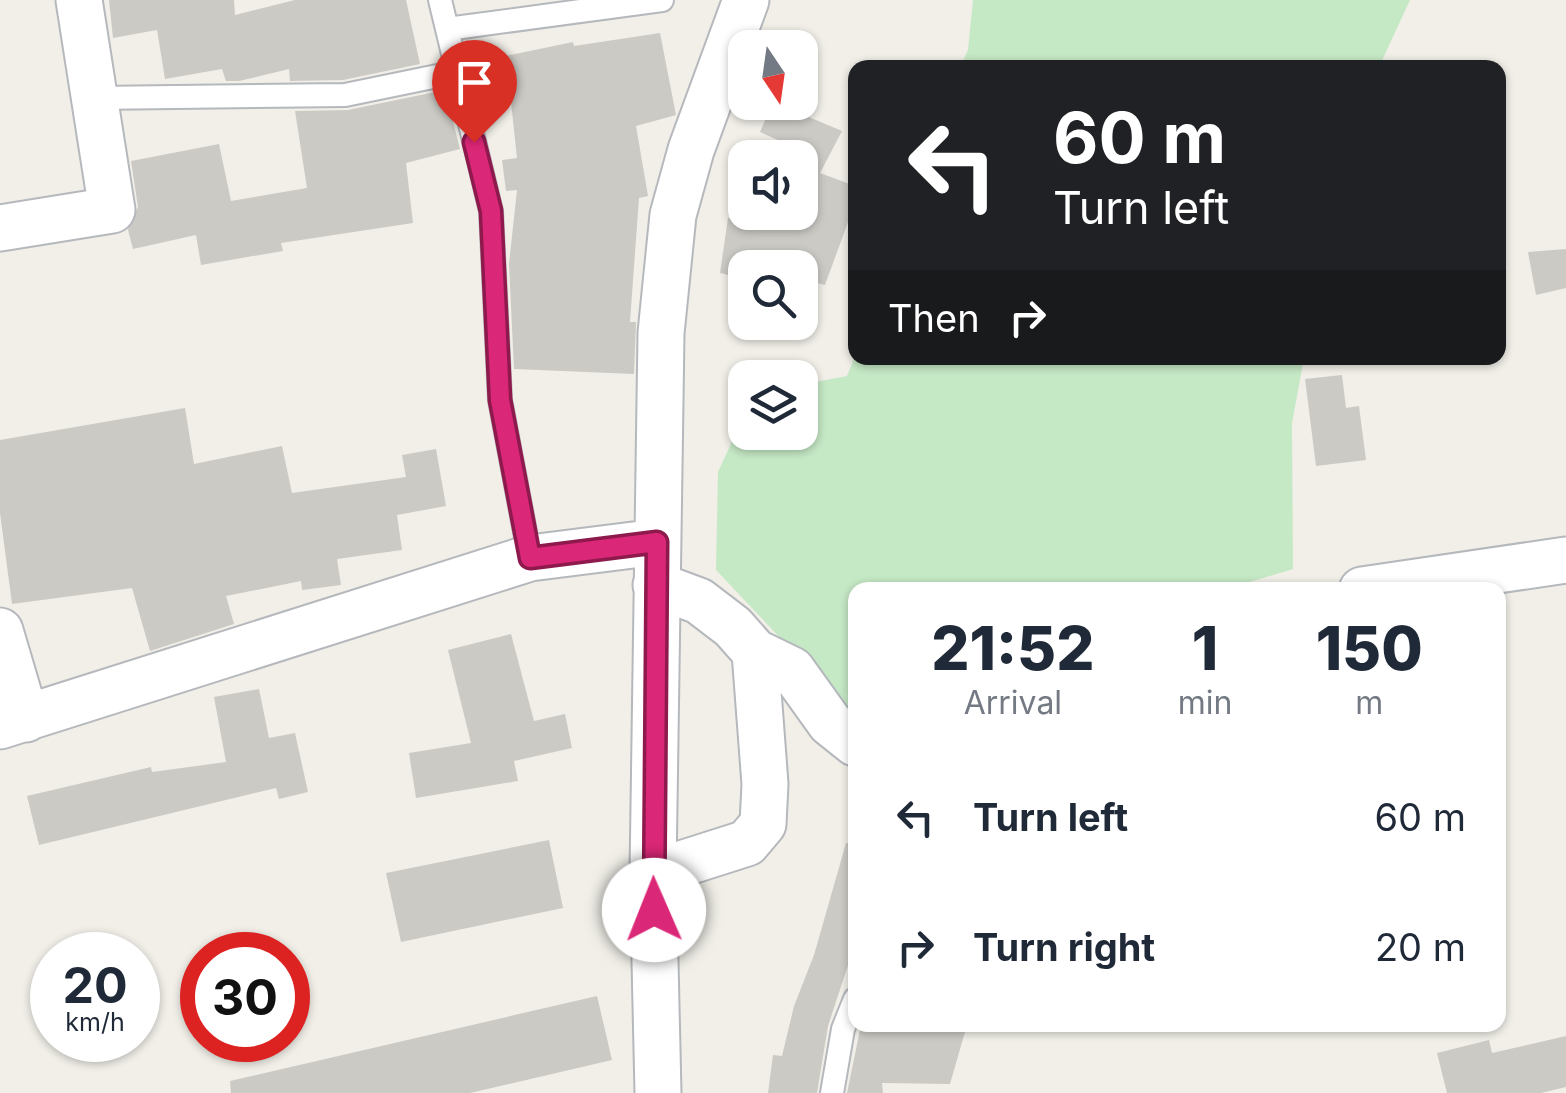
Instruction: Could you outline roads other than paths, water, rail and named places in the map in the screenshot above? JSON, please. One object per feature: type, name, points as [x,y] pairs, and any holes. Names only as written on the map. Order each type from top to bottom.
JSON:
[{"type":"street","points":[[0,228],[112,210],[79,0]]},
{"type":"street","points":[[658,1093],[652,874],[661,332],[673,215],[691,150],[746,0]]},
{"type":"street","points":[[0,631],[13,722],[530,558],[657,564],[733,627],[755,652],[792,670],[830,724],[848,738]]},
{"type":"street","points":[[1416,582],[1566,560]]},
{"type":"street","points":[[652,874],[747,843],[763,824],[765,784],[755,652]]},
{"type":"lane","points":[[440,0],[491,211],[500,400],[530,558]]},
{"type":"lane","points":[[447,29],[662,0]]},
{"type":"lane","points":[[94,98],[344,95],[458,72]]},
{"type":"lane","points":[[832,1093],[848,1016]]}]
